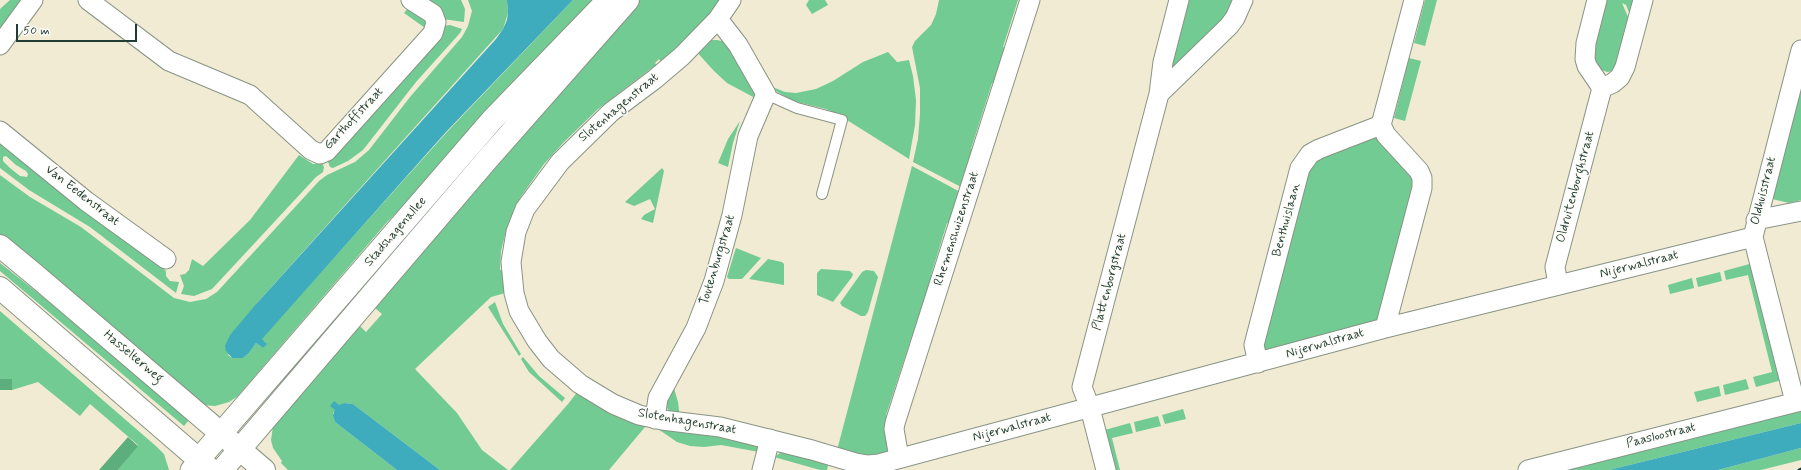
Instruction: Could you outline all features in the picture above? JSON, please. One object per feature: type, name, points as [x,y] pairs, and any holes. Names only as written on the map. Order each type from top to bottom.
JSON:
[{"type":"main road","name":"Stadshagenallee","points":[[200,466],[223,434],[492,120],[608,0]]},
{"type":"main road","name":"Stadshagenallee","points":[[222,470],[486,161],[628,0]]},
{"type":"main road","name":"Hasselterweg","points":[[0,246],[264,470]]},
{"type":"main road","points":[[0,288],[200,466]]},
{"type":"street","points":[[0,45],[33,0]]},
{"type":"street","name":"Garthoffstraat","points":[[88,0],[169,61],[250,95],[311,150],[320,154],[327,151],[433,33],[436,22],[433,14],[411,0]]},
{"type":"street","name":"Slotenhagenstraat","points":[[731,0],[718,19],[682,56],[597,124],[560,162],[525,209],[516,232],[511,262],[514,293],[520,311],[528,328],[542,348],[565,372],[597,395],[639,415],[655,419],[720,427],[868,465],[879,464],[899,458]]},
{"type":"street","name":"Rhemenshuizenstraat","points":[[899,458],[894,429],[895,422],[1030,0]]},
{"type":"street","name":"Plattenborgstraat","points":[[1106,470],[1090,408],[1082,387],[1159,94],[1163,62],[1179,0]]},
{"type":"street","points":[[1159,94],[1229,26],[1236,18],[1242,0]]},
{"type":"street","points":[[1385,328],[1422,188],[1422,178],[1419,171],[1386,135],[1381,125],[1414,0]]},
{"type":"street","points":[[1596,0],[1584,59],[1602,88],[1613,83],[1620,77],[1625,67],[1642,0]]},
{"type":"street","points":[[718,19],[738,45],[766,94]]},
{"type":"street","name":"Oldhuisstraat","points":[[1798,401],[1755,229],[1801,50]]},
{"type":"street","name":"Oldruitenborghstraat","points":[[1558,285],[1555,267],[1602,88]]},
{"type":"street","name":"Toutenburgstraat","points":[[655,419],[658,398],[696,328],[714,281],[732,215],[748,136],[766,94]]},
{"type":"street","name":"Benthuislaan","points":[[1258,363],[1254,345],[1300,168],[1310,154],[1319,149],[1381,125]]},
{"type":"street","name":"Van Eedenstraat","points":[[0,131],[86,201],[166,259]]},
{"type":"street","name":"Nijerwalstraat","points":[[899,458],[1385,328],[1558,285],[1755,229],[1801,211]]},
{"type":"street","name":"Paasloostraat","points":[[1528,470],[1798,401]]},
{"type":"street","points":[[762,470],[770,439]]},
{"type":"lane","points":[[766,94],[797,108],[842,120],[822,194]]},
{"type":"green space","points":[[10,0],[23,0],[0,31],[0,9]]},
{"type":"green space","points":[[423,0],[461,0],[465,9],[464,22],[443,19]]},
{"type":"green space","points":[[468,0],[507,0],[508,13],[503,29],[257,303],[228,355],[232,358],[243,358],[249,353],[256,343],[263,348],[266,343],[261,339],[447,132],[573,0],[603,0],[430,182],[388,221],[238,396],[229,402],[215,406],[204,405],[0,241],[0,175],[30,197],[81,227],[174,298],[190,302],[206,299],[217,292],[319,181],[327,175],[355,162],[369,150],[410,97],[462,37],[468,26],[472,11]]},
{"type":"green space","points":[[635,0],[725,0],[663,65],[659,59],[655,63],[659,68],[656,71],[653,67],[598,109],[544,164],[520,198],[506,231],[501,251],[500,270],[506,270],[509,292],[491,297],[415,369],[457,413],[482,450],[508,470],[440,470],[353,404],[345,403],[333,413],[335,422],[397,470],[288,470],[281,463],[282,461],[273,448],[271,440],[273,427],[356,330],[360,326],[366,332],[382,314],[375,308],[400,266]]},
{"type":"green space","points":[[809,0],[825,0],[828,5],[812,14],[806,5]]},
{"type":"green space","points":[[939,0],[1018,0],[1003,47],[1008,48],[996,84],[992,83],[971,149],[975,150],[963,188],[913,162],[918,139],[920,88],[912,47],[915,41],[931,25],[936,14]]},
{"type":"green space","points":[[1184,0],[1237,0],[1233,12],[1173,68],[1171,67]]},
{"type":"green space","points":[[1425,0],[1437,0],[1425,46],[1414,43]]},
{"type":"green space","points":[[1602,0],[1636,0],[1631,17],[1626,5],[1622,3],[1628,17],[1623,35],[1627,36],[1619,65],[1613,71],[1607,72],[1602,70],[1593,60]]},
{"type":"green space","points":[[408,8],[425,16],[428,30],[404,13]]},
{"type":"green space","points":[[450,25],[462,29],[460,33],[416,82],[363,150],[348,161],[333,168],[330,167],[328,162],[329,159],[443,26]]},
{"type":"green space","points":[[708,40],[726,42],[757,90],[757,99],[727,83],[695,50]]},
{"type":"green space","points":[[888,52],[897,62],[909,60],[913,76],[916,100],[915,125],[909,159],[839,115],[826,109],[793,101],[774,90],[775,88],[785,92],[796,93],[816,89],[833,81],[863,62]]},
{"type":"green space","points":[[1409,58],[1421,61],[1405,121],[1394,118]]},
{"type":"green space","points":[[1801,71],[1801,200],[1789,203],[1768,198]]},
{"type":"green space","points":[[740,121],[733,143],[728,167],[718,163],[728,139]]},
{"type":"green space","points":[[1375,136],[1380,139],[1417,179],[1381,321],[1265,353],[1260,341],[1310,162]]},
{"type":"green space","points":[[0,139],[166,271],[166,276],[170,281],[179,282],[176,293],[90,227],[29,190],[0,168]],"holes":[[[6,156],[26,171],[28,174],[27,177],[20,176],[10,168],[3,161],[3,157]]]},
{"type":"green space","points":[[299,155],[313,164],[322,163],[324,167],[323,172],[316,177],[212,289],[194,296],[181,294],[184,286],[180,275],[185,274],[189,270],[192,259],[203,266],[250,220]]},
{"type":"green space","points":[[912,166],[962,193],[952,224],[947,223],[931,275],[935,277],[916,337],[912,336],[886,415],[891,417],[890,451],[884,458],[836,454]]},
{"type":"green space","points":[[662,168],[664,171],[653,223],[641,219],[644,215],[655,209],[650,199],[634,206],[625,202]]},
{"type":"green space","points":[[736,248],[761,258],[742,279],[729,279],[727,277]]},
{"type":"green space","points":[[768,259],[782,262],[784,264],[784,285],[749,279]]},
{"type":"green space","points":[[0,263],[80,326],[189,420],[184,426],[0,271]]},
{"type":"green space","points":[[1753,263],[1782,380],[1756,387],[1753,377],[1772,372],[1748,275],[1726,280],[1724,271]]},
{"type":"green space","points":[[821,269],[850,271],[853,274],[833,302],[817,295],[817,273]]},
{"type":"green space","points":[[866,270],[874,271],[878,277],[868,312],[865,316],[861,316],[842,306],[840,303],[862,272]]},
{"type":"green space","points":[[1720,272],[1722,281],[1698,287],[1696,278]]},
{"type":"green space","points":[[1692,278],[1694,288],[1670,294],[1668,285]]},
{"type":"green space","points":[[495,302],[503,324],[521,354],[519,356],[488,307]]},
{"type":"green space","points":[[0,311],[157,447],[164,454],[169,470],[118,470],[138,445],[90,404],[80,416],[38,382],[12,390],[12,379],[0,379]]},
{"type":"green space","points":[[523,357],[539,376],[565,398],[562,402],[529,372],[521,359]]},
{"type":"green space","points":[[0,379],[12,379],[12,390],[0,390]]},
{"type":"green space","points":[[1746,379],[1749,389],[1725,395],[1723,385]]},
{"type":"green space","points":[[673,385],[678,402],[680,418],[669,412],[666,405],[666,398]]},
{"type":"green space","points":[[1719,386],[1721,396],[1697,402],[1694,392]]},
{"type":"green space","points":[[579,390],[647,423],[645,427],[609,470],[510,470],[568,404]]},
{"type":"green space","points":[[1801,407],[1801,423],[1609,470],[1551,470]]},
{"type":"green space","points":[[1183,409],[1186,419],[1165,424],[1162,415]]},
{"type":"green space","points":[[1158,416],[1161,426],[1136,432],[1134,422]]},
{"type":"green space","points":[[1130,423],[1133,433],[1112,438],[1120,470],[1112,470],[1101,431]]},
{"type":"green space","points":[[680,428],[756,444],[759,452],[721,445],[704,447],[690,446],[677,442],[658,429]]},
{"type":"green space","points":[[128,437],[138,446],[118,470],[99,470]]},
{"type":"green space","points":[[1801,448],[1801,460],[1761,470],[1718,470]]},
{"type":"green space","points":[[783,451],[829,461],[827,470],[820,470],[774,457]]},
{"type":"water","points":[[507,0],[573,0],[446,132],[262,339],[267,344],[263,348],[256,343],[249,353],[243,358],[232,358],[226,351],[225,346],[230,335],[257,303],[496,39],[507,20]]},
{"type":"water","points":[[334,401],[339,405],[345,403],[353,404],[440,470],[397,470],[335,422],[333,415],[335,410],[330,406]]},
{"type":"water","points":[[1801,423],[1801,448],[1718,470],[1609,470]]}]
